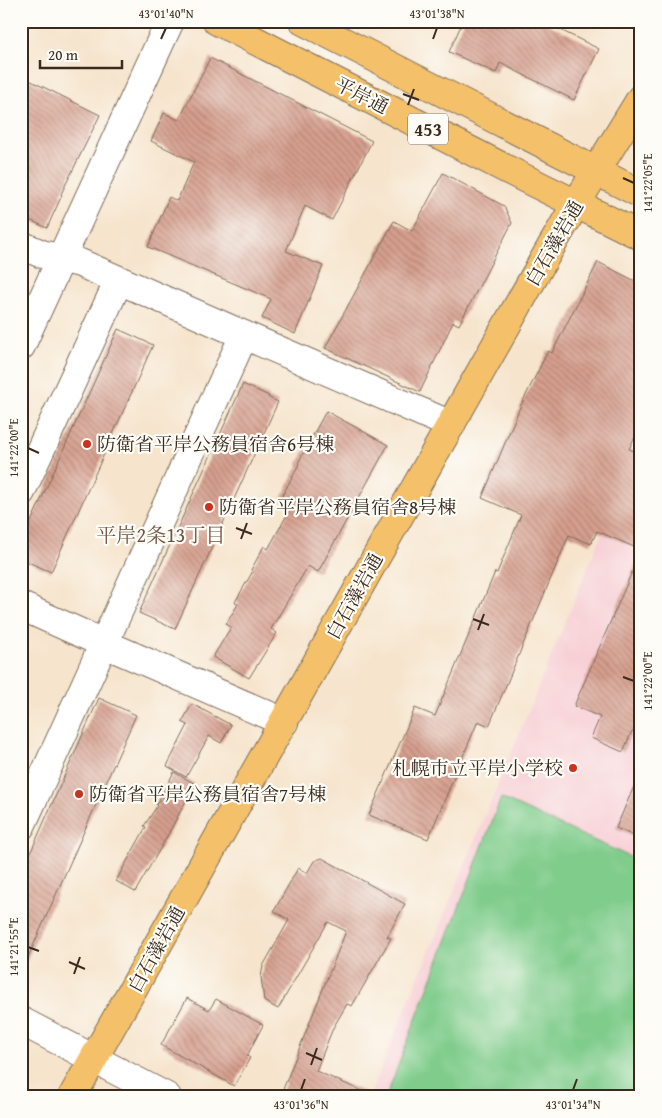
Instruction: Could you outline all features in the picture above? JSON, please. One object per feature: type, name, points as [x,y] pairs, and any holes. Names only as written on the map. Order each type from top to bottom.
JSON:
[{"type":"main road","name":"平岸通","points":[[217,21],[641,236]]},
{"type":"main road","name":"平岸通","points":[[303,21],[641,194]]},
{"type":"main road","name":"白石藻岩通","points":[[72,1097],[576,204],[641,98]]},
{"type":"street","points":[[21,346],[170,21]]},
{"type":"street","points":[[21,245],[42,254],[80,263],[451,424]]},
{"type":"street","points":[[21,492],[119,280]]},
{"type":"street","points":[[21,826],[244,335]]},
{"type":"street","points":[[21,606],[284,722]]},
{"type":"street","points":[[21,1021],[166,1097]]},
{"type":"shaded area","name":"札幌市立平岸小学校","points":[[641,439],[641,1097],[369,1097]]},
{"type":"green space","name":"札幌市立平岸小学校","points":[[501,798],[641,862],[641,1097],[386,1097]]},
{"type":"building","points":[[463,21],[542,21],[599,49],[574,100],[500,63],[496,73],[449,52]]},
{"type":"building","points":[[210,58],[372,141],[332,220],[305,206],[286,251],[323,266],[295,334],[262,318],[271,299],[148,247],[169,197],[177,201],[194,162],[151,141],[164,113],[179,120]]},
{"type":"building","points":[[21,76],[100,115],[61,194],[47,228],[21,216]]},
{"type":"building","points":[[443,173],[504,206],[512,223],[459,325],[453,322],[420,392],[325,348],[394,221],[412,231]]},
{"type":"building","points":[[598,262],[641,284],[641,424],[629,449],[641,454],[641,550],[597,531],[591,544],[569,535],[489,726],[478,721],[428,839],[369,815],[415,708],[435,716],[495,572],[497,573],[521,515],[482,498],[520,407],[548,351],[552,353]]},
{"type":"building","name":"防衛省平岸公務員宿舎6号棟","points":[[118,329],[153,345],[51,572],[21,559],[21,544]]},
{"type":"building","name":"防衛省平岸公務員宿舎8号棟","points":[[243,384],[278,402],[175,629],[139,613]]},
{"type":"building","points":[[326,411],[388,445],[318,572],[308,566],[271,629],[277,633],[249,678],[213,657],[231,627],[226,624],[238,604],[235,602],[253,571],[251,570],[264,546],[268,549],[292,506],[280,500]]},
{"type":"building","points":[[641,551],[641,734],[632,731],[623,752],[591,738],[600,717],[574,706]]},
{"type":"building","name":"防衛省平岸公務員宿舎7号棟","points":[[99,698],[136,715],[21,973],[21,874]]},
{"type":"building","points":[[192,704],[231,725],[221,743],[209,736],[186,777],[167,766],[188,725],[182,722]]},
{"type":"building","points":[[641,770],[641,839],[616,828]]},
{"type":"building","points":[[174,772],[195,784],[135,892],[116,881]]},
{"type":"building","points":[[322,858],[405,904],[387,937],[391,938],[352,1006],[347,1004],[333,1028],[316,1071],[376,1097],[280,1097],[346,931],[328,922],[278,1009],[264,1001],[261,977],[263,966],[289,920],[274,911],[298,868],[307,873],[314,861]]},
{"type":"building","points":[[187,998],[209,1010],[216,999],[263,1025],[247,1056],[250,1058],[234,1086],[161,1045]]},
{"type":"place","name":"防衛省平岸公務員宿舎6号棟","points":[[87,444]]},
{"type":"place","name":"防衛省平岸公務員宿舎8号棟","points":[[209,507]]},
{"type":"place","name":"札幌市立平岸小学校","points":[[573,768]]},
{"type":"place","name":"防衛省平岸公務員宿舎7号棟","points":[[79,794]]},
{"type":"district","name":"平岸2条13丁目","points":[[161,534]]}]
